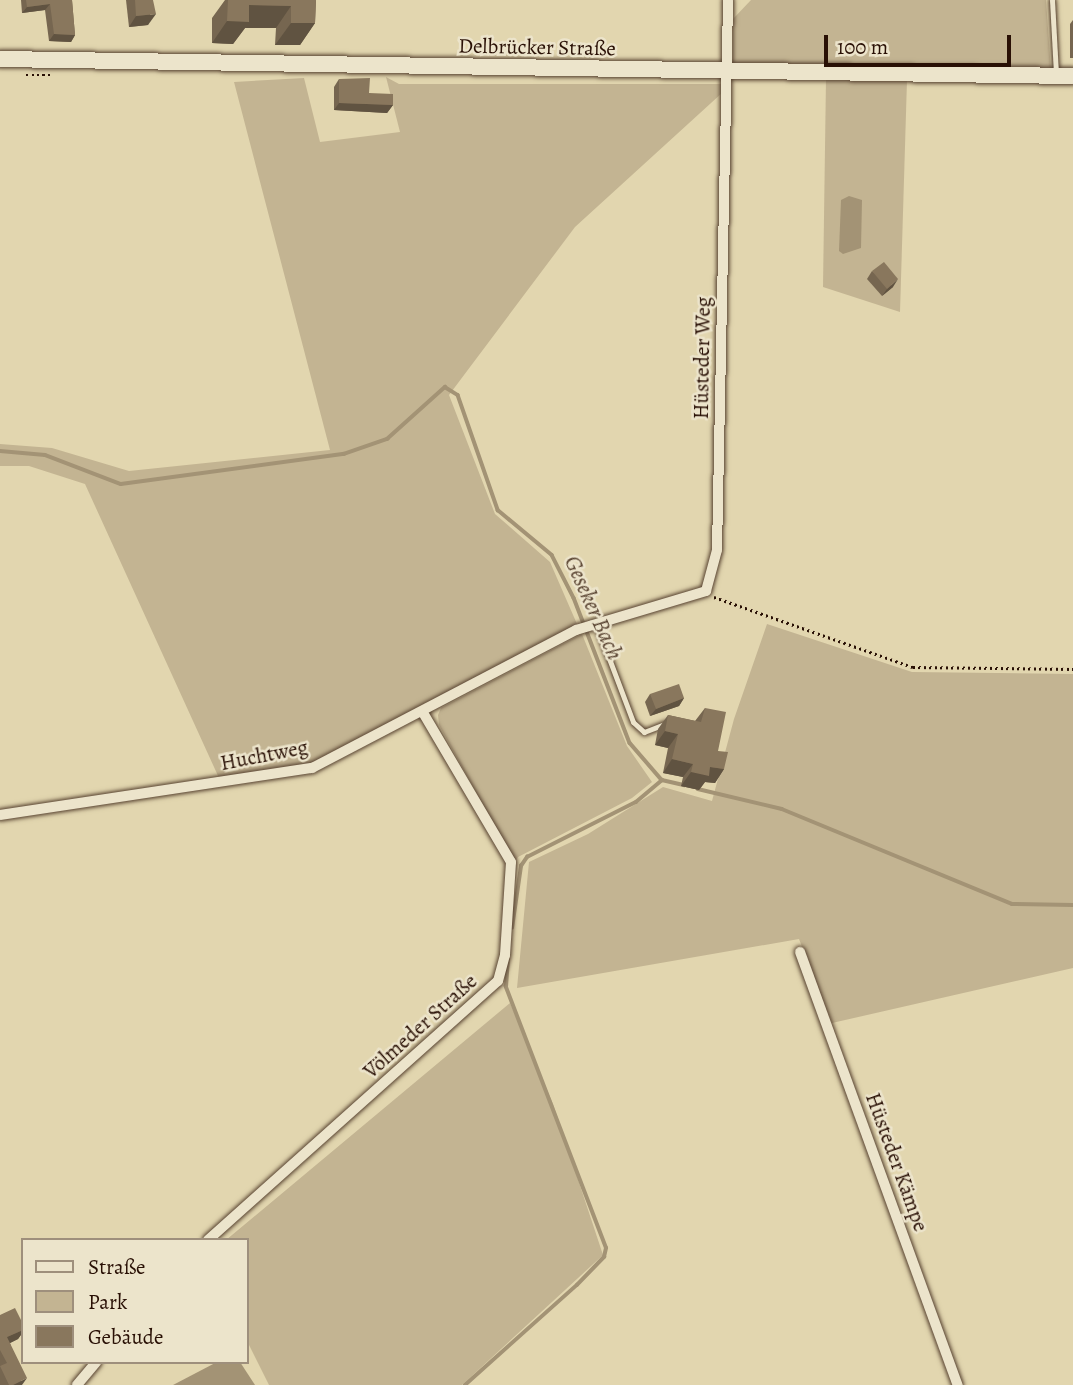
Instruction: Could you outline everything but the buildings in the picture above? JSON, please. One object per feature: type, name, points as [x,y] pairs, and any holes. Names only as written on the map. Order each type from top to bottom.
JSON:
[{"type":"main road","name":"Delbrücker Straße","points":[[0,59],[1065,76]]},
{"type":"street","name":"Hüsteder Weg","points":[[706,591],[717,550],[728,0]]},
{"type":"street","points":[[592,624],[706,591]]},
{"type":"street","name":"Huchtweg","points":[[0,815],[312,768],[592,624]]},
{"type":"street","name":"Völmeder Straße","points":[[210,1238],[498,981],[506,942],[511,862],[422,711]]},
{"type":"street","name":"Hüsteder Kämpe","points":[[800,952],[958,1385]]},
{"type":"street","points":[[77,1385],[94,1364]]},
{"type":"lane","points":[[1052,0],[1065,76]]},
{"type":"lane","points":[[592,624],[634,722],[644,732],[655,724],[676,722]]},
{"type":"path","points":[[706,591],[721,602],[913,667],[1073,669]]},
{"type":"green space","points":[[751,0],[1046,0],[1051,71],[733,64],[733,19]]},
{"type":"green space","points":[[386,77],[399,84],[723,84],[722,93],[575,227],[449,395],[495,514],[550,562],[577,624],[311,763],[219,778],[85,484],[29,466],[0,466],[0,444],[52,448],[129,471],[330,450],[234,82],[304,78],[320,142],[400,132]]},
{"type":"green space","points":[[826,79],[907,80],[900,312],[823,287]]},
{"type":"green space","points":[[767,624],[912,672],[1073,674],[1073,968],[832,1023],[799,939],[517,988],[529,862],[588,834],[663,787],[712,801],[734,719]]},
{"type":"green space","points":[[582,634],[627,746],[652,782],[632,798],[518,857],[515,863],[439,725],[438,715],[441,708]]},
{"type":"green space","points":[[510,1003],[553,1104],[603,1255],[462,1385],[269,1385],[248,1343],[248,1238],[228,1238]]},
{"type":"shaded area","points":[[849,196],[862,200],[861,248],[843,254],[839,251],[841,200]]},
{"type":"shaded area","points":[[213,1364],[241,1364],[255,1385],[173,1385]]},
{"type":"waterway","name":"Geseker Bach","points":[[0,451],[45,455],[121,484],[344,454],[387,439],[445,387],[458,395],[498,510],[552,555],[574,598],[630,743],[662,780],[684,785]]},
{"type":"waterway","points":[[512,928],[521,866],[527,857],[636,802],[662,780]]},
{"type":"waterway","name":"Geseker Bach","points":[[698,789],[782,809],[1012,904],[1073,905]]},
{"type":"waterway","points":[[465,1385],[577,1285],[604,1257],[606,1248],[506,987],[508,960]]}]
